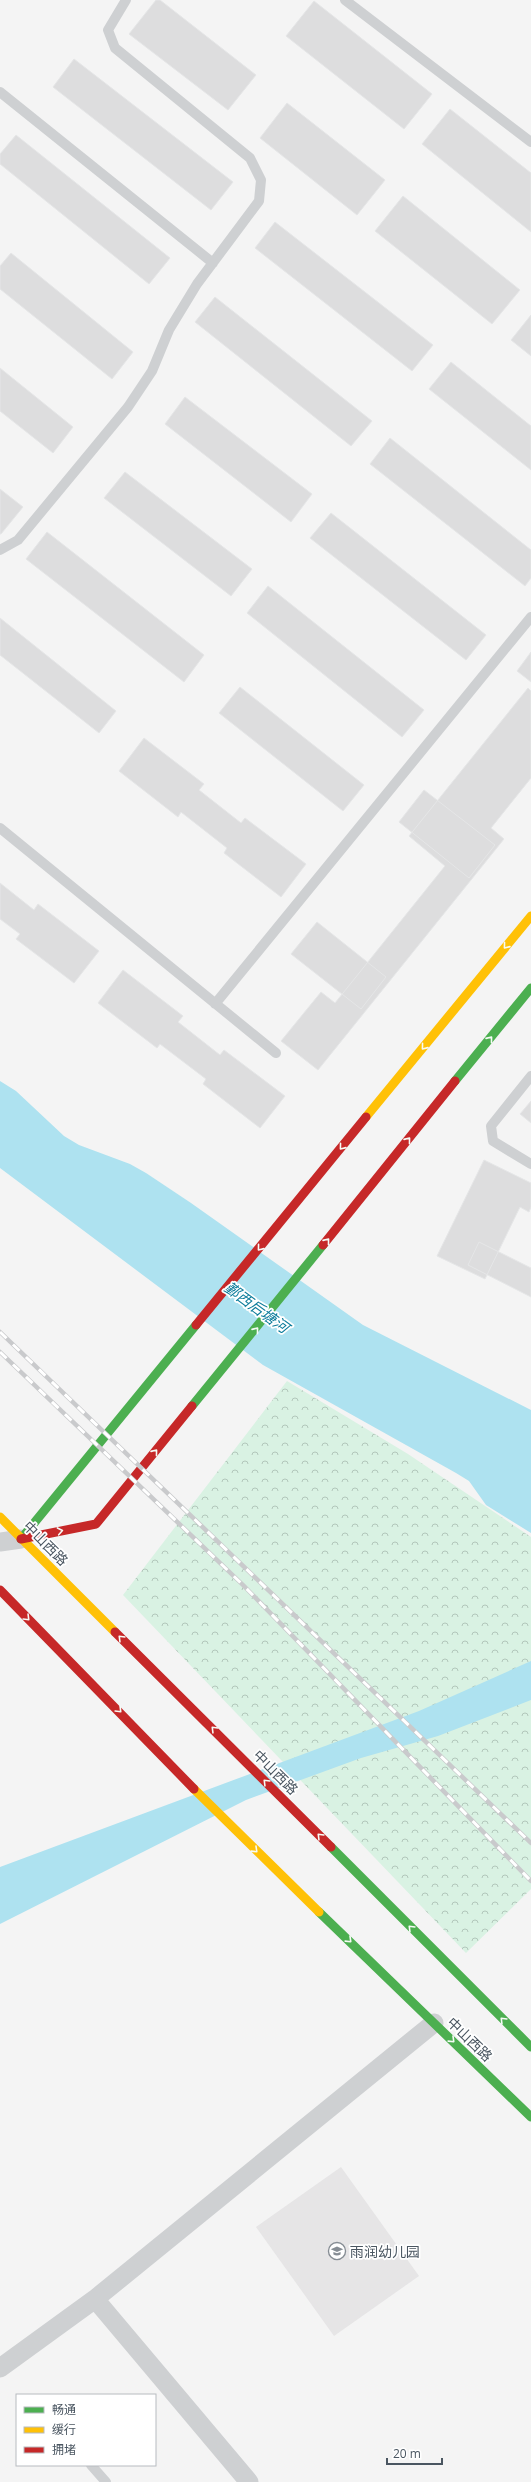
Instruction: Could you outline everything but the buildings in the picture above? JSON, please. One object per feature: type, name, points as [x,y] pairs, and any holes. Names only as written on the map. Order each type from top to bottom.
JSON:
[{"type":"street","points":[[22,1539],[531,916]]},
{"type":"street","points":[[0,1542],[96,1524],[231,1360],[531,988]]},
{"type":"street","name":"中山西路","points":[[0,1518],[531,2047]]},
{"type":"street","name":"中山西路","points":[[0,1590],[182,1774],[227,1822],[531,2117]]},
{"type":"street","points":[[0,2368],[95,2299],[434,2023]]},
{"type":"street","points":[[95,2299],[249,2482]]},
{"type":"lane","points":[[0,550],[18,540],[128,407],[152,371],[169,330],[197,284],[259,201],[261,180],[250,158],[115,48],[108,30],[126,0]]},
{"type":"lane","points":[[345,0],[531,142]]},
{"type":"lane","points":[[0,92],[213,263]]},
{"type":"lane","points":[[215,1004],[531,617]]},
{"type":"lane","points":[[0,828],[276,1053]]},
{"type":"lane","points":[[531,1076],[491,1126],[493,1141],[531,1164]]},
{"type":"lane","points":[[92,2466],[106,2482]]},
{"type":"shaded area","name":"雨润幼儿园","points":[[341,2167],[419,2276],[334,2336],[256,2227]]},
{"type":"green space","points":[[287,1381],[408,1454],[531,1537],[531,1889],[466,1953],[123,1595]]},
{"type":"water","name":"鄞西后塘河","points":[[0,1081],[16,1091],[64,1136],[79,1145],[130,1164],[146,1173],[191,1203],[363,1325],[531,1410],[531,1533],[486,1505],[469,1481],[263,1365],[0,1168]]},
{"type":"water","points":[[531,1661],[531,1700],[438,1736],[361,1758],[246,1800],[0,1924],[0,1867],[419,1711]]},
{"type":"railway","points":[[0,1332],[531,1843]]},
{"type":"railway","points":[[0,1352],[243,1585],[531,1881]]},
{"type":"traffic: fast","points":[[455,1081],[531,988]]},
{"type":"traffic: fast","points":[[192,1406],[323,1245]]},
{"type":"traffic: fast","points":[[21,1539],[196,1325]]},
{"type":"traffic: fast","points":[[331,1847],[531,2047]]},
{"type":"traffic: fast","points":[[319,1912],[531,2117]]},
{"type":"traffic: slow","points":[[366,1117],[531,916]]},
{"type":"traffic: slow","points":[[0,1517],[115,1632]]},
{"type":"traffic: slow","points":[[194,1789],[319,1912]]},
{"type":"traffic: jam","points":[[323,1245],[455,1081]]},
{"type":"traffic: jam","points":[[196,1325],[366,1117]]},
{"type":"traffic: jam","points":[[21,1539],[96,1524],[192,1406]]},
{"type":"traffic: jam","points":[[0,1590],[194,1789]]},
{"type":"traffic: jam","points":[[115,1632],[331,1847]]},
{"type":"place","name":"雨润幼儿园","points":[[337,2251]]}]
